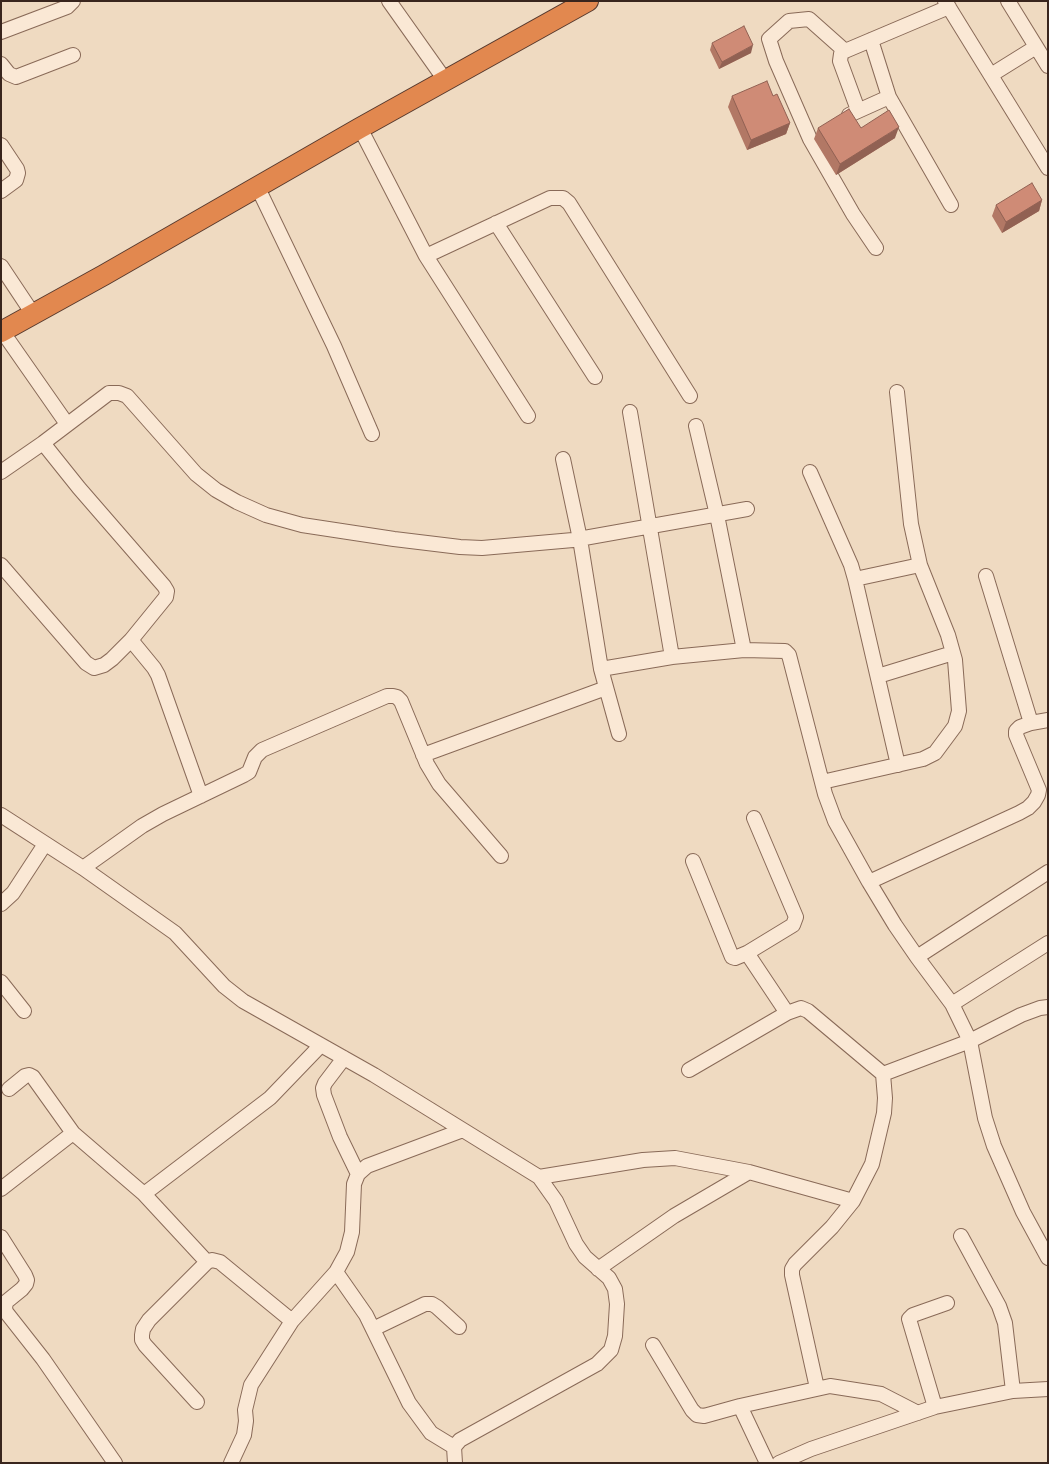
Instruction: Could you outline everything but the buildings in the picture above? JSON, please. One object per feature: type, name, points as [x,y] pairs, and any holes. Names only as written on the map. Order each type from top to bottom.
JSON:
[{"type":"highway","points":[[2,331],[258,188],[445,80],[588,1]]},
{"type":"street","points":[[1,32],[67,6],[74,1]]},
{"type":"street","points":[[389,1],[445,80]]},
{"type":"street","points":[[1008,1],[1047,63]]},
{"type":"street","points":[[858,110],[840,60],[842,54],[845,51],[947,4],[1048,168]]},
{"type":"street","points":[[845,51],[809,19],[789,20],[769,39],[776,61],[816,136],[853,214],[876,248]]},
{"type":"street","points":[[871,40],[889,96],[951,205]]},
{"type":"street","points":[[991,75],[1036,47]]},
{"type":"street","points":[[1,64],[9,74],[16,77],[73,55]]},
{"type":"street","points":[[840,121],[858,110],[889,96]]},
{"type":"street","points":[[360,128],[426,256],[528,416]]},
{"type":"street","points":[[1,145],[17,169],[18,173],[16,180],[1,191]]},
{"type":"street","points":[[258,188],[334,346],[372,434]]},
{"type":"street","points":[[426,256],[550,198],[563,198],[569,204],[690,396]]},
{"type":"street","points":[[496,223],[595,377]]},
{"type":"street","points":[[1,266],[34,314]]},
{"type":"street","points":[[2,331],[67,424]]},
{"type":"street","points":[[822,782],[923,759],[936,753],[955,726],[959,711],[955,660],[948,635],[920,565],[911,524],[898,392]]},
{"type":"street","points":[[1,472],[109,393],[119,393],[127,396],[196,474],[216,490],[237,502],[266,515],[302,525],[394,539],[460,547],[482,548],[580,539],[747,509]]},
{"type":"street","points":[[630,412],[672,657]]},
{"type":"street","points":[[696,426],[718,515],[744,650]]},
{"type":"street","points":[[1,565],[86,663],[94,668],[104,665],[112,659],[131,640],[162,604],[166,596],[167,591],[164,586],[42,443]]},
{"type":"street","points":[[563,459],[580,539],[601,669],[619,734]]},
{"type":"street","points":[[810,472],[851,565],[898,765]]},
{"type":"street","points":[[855,579],[920,565]]},
{"type":"street","points":[[986,576],[1031,723]]},
{"type":"street","points":[[131,640],[158,675],[201,796]]},
{"type":"street","points":[[601,669],[672,657],[744,650],[779,650],[785,651],[789,655],[822,782],[835,821],[869,882],[916,957],[952,1004],[970,1041],[985,1118],[994,1146],[1023,1212],[1048,1258]]},
{"type":"street","points":[[878,676],[953,653]]},
{"type":"street","points":[[422,754],[606,688]]},
{"type":"street","points":[[83,868],[142,826],[163,814],[249,772],[254,757],[262,750],[387,696],[397,697],[400,701],[422,754],[439,784],[501,856]]},
{"type":"street","points":[[869,882],[1028,808],[1034,802],[1039,790],[1016,735],[1016,731],[1020,727],[1031,723],[1048,720]]},
{"type":"street","points":[[1,814],[83,868],[175,933],[224,986],[243,1001],[344,1058],[539,1177],[556,1201],[576,1244],[585,1257],[609,1278],[615,1289],[617,1304],[615,1336],[611,1350],[597,1364],[460,1440],[454,1447],[455,1463]]},
{"type":"street","points":[[693,861],[730,953],[735,958],[747,953],[793,925],[796,917],[754,818]]},
{"type":"street","points":[[1,904],[13,893],[45,844]]},
{"type":"street","points":[[916,957],[1048,872]]},
{"type":"street","points":[[952,1004],[1048,943]]},
{"type":"street","points":[[747,953],[787,1013]]},
{"type":"street","points":[[1,982],[24,1011]]},
{"type":"street","points":[[882,1074],[970,1041],[1021,1015],[1040,1008],[1048,1007]]},
{"type":"street","points":[[689,1070],[787,1013],[801,1008],[808,1011],[882,1074],[885,1098],[884,1113],[872,1164],[853,1201],[832,1227],[792,1268],[792,1275],[817,1388]]},
{"type":"street","points":[[144,1194],[270,1098],[321,1045]]},
{"type":"street","points":[[344,1058],[325,1083],[323,1088],[324,1096],[340,1137],[358,1174]]},
{"type":"street","points":[[9,1089],[25,1076],[31,1075],[37,1081],[73,1133],[144,1194],[207,1262]]},
{"type":"street","points":[[231,1463],[244,1435],[246,1422],[245,1410],[251,1385],[292,1321],[336,1272],[347,1252],[352,1232],[354,1184],[358,1174],[367,1166],[463,1130]]},
{"type":"street","points":[[1,1189],[73,1133]]},
{"type":"street","points":[[539,1177],[643,1160],[675,1158],[749,1172],[853,1201]]},
{"type":"street","points":[[598,1269],[674,1216],[749,1172]]},
{"type":"street","points":[[961,1236],[999,1306],[1005,1322],[1013,1391]]},
{"type":"street","points":[[1,1237],[27,1280],[22,1289],[6,1302],[6,1312],[43,1359],[115,1463]]},
{"type":"street","points":[[197,1402],[145,1345],[142,1335],[143,1329],[149,1320],[207,1262],[212,1260],[220,1262],[292,1321]]},
{"type":"street","points":[[336,1272],[366,1315],[409,1403],[431,1433],[454,1447]]},
{"type":"street","points":[[935,1407],[909,1319],[913,1315],[947,1303]]},
{"type":"street","points":[[373,1329],[425,1304],[432,1304],[437,1307],[459,1327]]},
{"type":"street","points":[[653,1345],[692,1410],[697,1415],[704,1416],[740,1406],[830,1386],[881,1394],[918,1413]]},
{"type":"street","points":[[779,1463],[812,1448],[935,1407],[1013,1391],[1048,1389]]},
{"type":"street","points":[[740,1406],[767,1463]]}]
